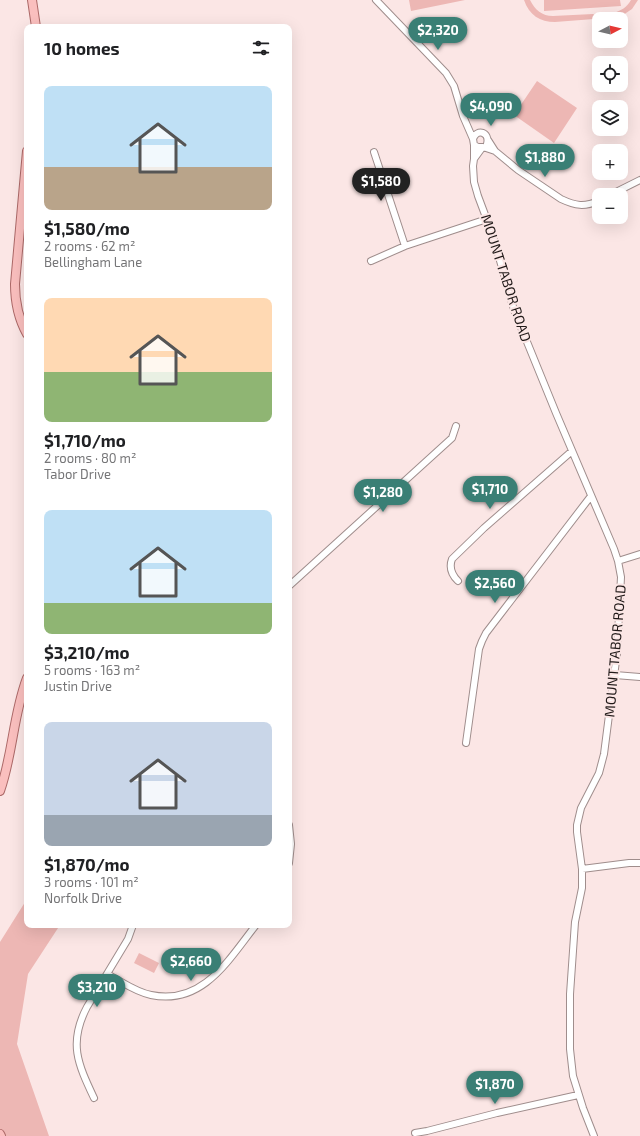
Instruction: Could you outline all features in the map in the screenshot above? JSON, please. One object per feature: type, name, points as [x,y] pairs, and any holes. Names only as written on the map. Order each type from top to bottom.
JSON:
[{"type":"main road","points":[[32,0],[36,24]]},
{"type":"main road","points":[[24,182],[15,292],[19,315],[24,327]]},
{"type":"main road","points":[[0,791],[8,763],[18,705],[24,687]]},
{"type":"street","points":[[376,0],[446,72],[454,86],[473,142],[478,147],[495,151]]},
{"type":"street","points":[[466,124],[480,133],[485,134],[495,151],[518,170],[561,199],[568,203],[580,205],[592,203]]},
{"type":"street","points":[[473,142],[475,135],[480,133]]},
{"type":"street","points":[[474,159],[487,145],[488,140]]},
{"type":"street","name":"MOUNT TABOR ROAD","points":[[473,142],[474,182],[493,236],[514,310],[620,569],[621,588],[619,631],[606,742],[602,764],[582,808],[577,825],[582,869],[582,888],[575,922],[570,994],[571,1062],[578,1095],[594,1136]]},
{"type":"street","points":[[374,152],[405,246]]},
{"type":"street","points":[[624,188],[640,180]]},
{"type":"street","points":[[371,261],[405,246],[487,219]]},
{"type":"street","points":[[292,583],[452,438],[456,426]]},
{"type":"street","points":[[458,581],[451,570],[450,563],[452,559],[484,528],[572,451]]},
{"type":"street","points":[[466,742],[479,649],[486,633],[591,496]]},
{"type":"street","points":[[618,561],[640,554]]},
{"type":"street","points":[[615,674],[640,677]]},
{"type":"street","points":[[582,869],[640,863]]},
{"type":"street","points":[[94,1098],[79,1065],[76,1048],[77,1038],[82,1017],[128,939],[131,928]]},
{"type":"street","points":[[107,974],[136,990],[151,995],[170,996],[184,994],[205,984],[216,975],[254,928]]},
{"type":"street","points":[[415,1133],[578,1095]]},
{"type":"shaded area","points":[[409,0],[465,0],[411,11]]},
{"type":"shaded area","points":[[524,0],[530,0],[534,7],[542,14],[549,16],[592,14],[592,19],[555,22],[545,21],[532,14]]},
{"type":"shaded area","points":[[544,0],[620,0],[621,6],[544,11]]},
{"type":"shaded area","points":[[631,0],[638,0],[632,9],[628,12],[616,12],[628,5]]},
{"type":"shaded area","points":[[537,81],[577,108],[554,143],[514,115]]},
{"type":"shaded area","points":[[24,904],[24,928],[58,928],[28,974],[17,1044],[49,1136],[0,1136],[0,942]]},
{"type":"shaded area","points":[[139,953],[159,963],[154,973],[134,963]]}]
